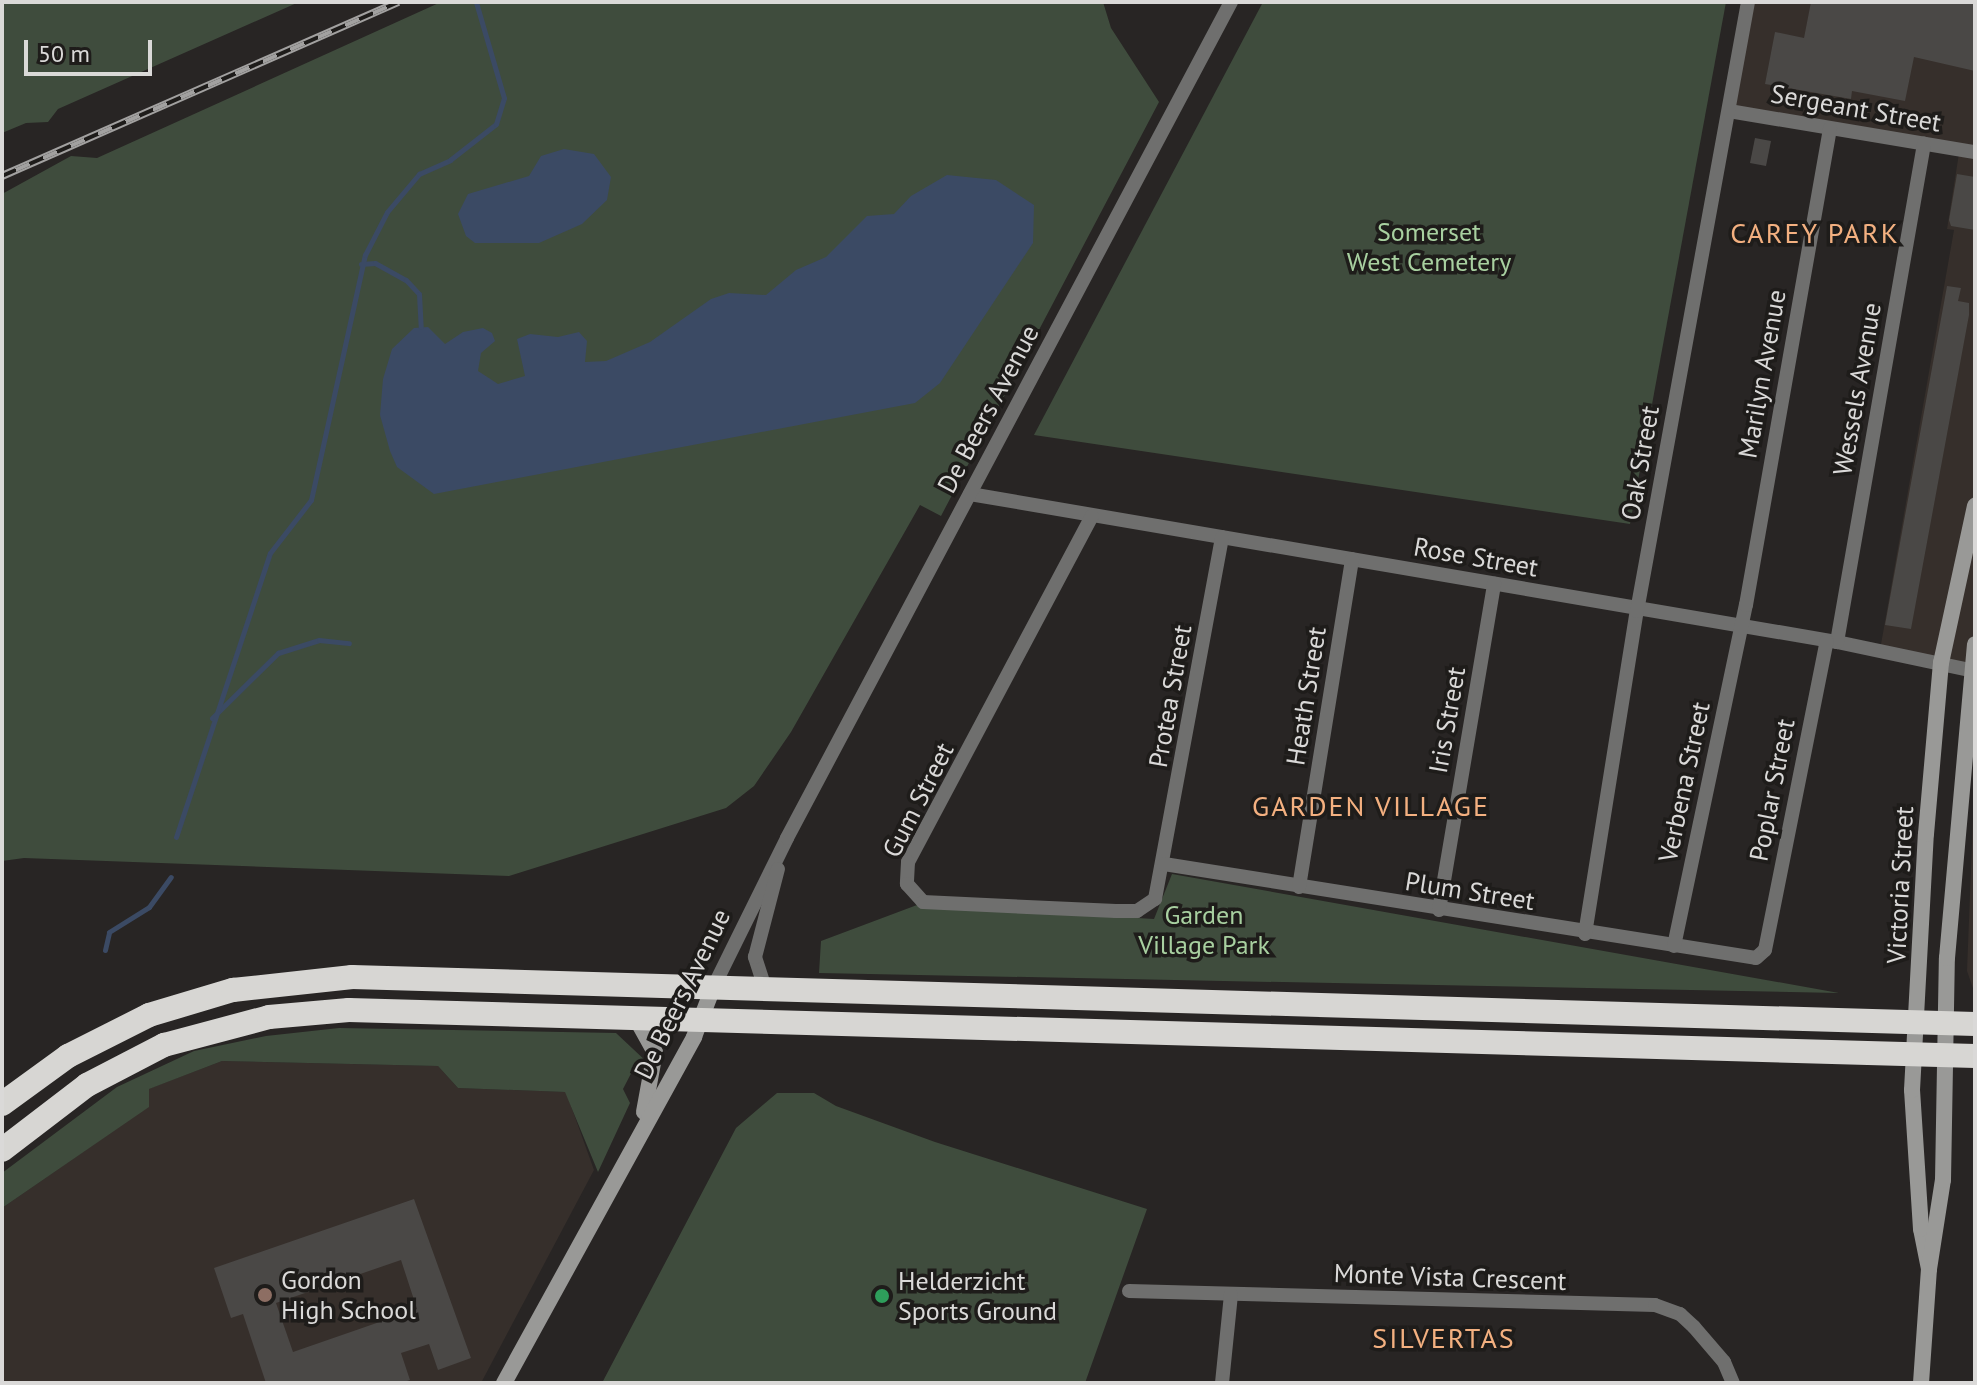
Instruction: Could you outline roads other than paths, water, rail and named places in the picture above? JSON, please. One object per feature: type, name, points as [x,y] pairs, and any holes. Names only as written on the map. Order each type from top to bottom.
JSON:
[{"type":"highway","points":[[2,1104],[58,1062],[108,1034],[177,1005],[233,990],[352,977],[767,992],[1975,1024]]},
{"type":"highway","points":[[2,1150],[60,1103],[125,1063],[203,1032],[269,1017],[349,1010],[1975,1056]]},
{"type":"main road","name":"Victoria Street","points":[[1929,1269],[1921,1229],[1914,1055],[1941,663],[1975,506]]},
{"type":"main road","name":"Victoria Street","points":[[1921,1383],[1929,1269],[1943,1180],[1946,1023],[1959,779],[1975,644]]},
{"type":"main road","name":"De Beers Avenue","points":[[504,1383],[699,1022],[712,990]]},
{"type":"main road","name":"De Beers Avenue","points":[[637,1020],[655,1052],[641,1126]]},
{"type":"street","name":"De Beers Avenue","points":[[712,990],[787,838],[1231,2]]},
{"type":"street","name":"Oak Street","points":[[1585,934],[1637,611],[1748,2]]},
{"type":"street","name":"Sergeant Street","points":[[1729,111],[1975,152]]},
{"type":"street","name":"Marilyn Avenue","points":[[1741,628],[1830,128]]},
{"type":"street","name":"Wessels Avenue","points":[[1832,641],[1924,144]]},
{"type":"street","name":"Rose Street","points":[[970,494],[1637,611],[1832,641],[1973,670]]},
{"type":"street","name":"Gum Street","points":[[1092,516],[908,862],[907,884],[923,902],[948,905],[1137,911],[1155,899],[1164,864]]},
{"type":"street","name":"Protea Street","points":[[1164,864],[1222,537]]},
{"type":"street","name":"Heath Street","points":[[1299,887],[1352,559]]},
{"type":"street","name":"Iris Street","points":[[1439,910],[1494,584]]},
{"type":"street","name":"Verbena Street","points":[[1674,946],[1741,628]]},
{"type":"street","name":"Poplar Street","points":[[1765,950],[1832,641]]},
{"type":"street","name":"De Beers Avenue","points":[[767,992],[755,957],[787,838]]},
{"type":"street","name":"Plum Street","points":[[1164,864],[1745,958],[1756,958],[1765,950]]},
{"type":"street","name":"Monte Vista Crescent","points":[[1129,1291],[1655,1305],[1680,1314],[1694,1327],[1724,1362],[1733,1383]]},
{"type":"street","points":[[1222,1383],[1231,1294]]},
{"type":"water","points":[[564,149],[594,154],[611,177],[607,200],[582,224],[539,243],[475,243],[466,236],[458,214],[468,194],[529,176],[541,156]]},
{"type":"water","points":[[947,175],[996,180],[1034,205],[1033,243],[940,383],[915,403],[434,494],[397,467],[380,415],[383,379],[392,349],[414,328],[428,327],[445,344],[463,332],[483,328],[492,333],[495,341],[481,353],[478,371],[498,384],[525,376],[517,339],[530,334],[558,337],[579,332],[587,341],[585,362],[606,361],[650,342],[711,299],[729,293],[766,295],[796,270],[826,257],[867,216],[894,214],[911,196]]},
{"type":"waterway","points":[[176,837],[270,553],[311,500],[365,255],[387,212],[419,174],[450,160],[496,124],[504,98],[476,2]]},
{"type":"waterway","points":[[361,264],[375,263],[406,280],[419,294],[421,327]]},
{"type":"waterway","points":[[212,718],[278,653],[319,640],[349,643]]},
{"type":"waterway","points":[[105,950],[109,932],[149,907],[171,877]]},
{"type":"railway","points":[[2,176],[399,2]]},
{"type":"place","name":"Gordon High School","points":[[265,1295]]},
{"type":"place","name":"Helderzicht Sports Ground","points":[[882,1296]]},
{"type":"district","name":"CAREY PARK","points":[[1815,233]]},
{"type":"district","name":"GARDEN VILLAGE","points":[[1371,806]]},
{"type":"district","name":"SILVERTAS","points":[[1444,1338]]},
{"type":"park label","name":"Somerset West Cemetery","points":[[1429,247]]},
{"type":"park label","name":"Garden Village Park","points":[[1204,930]]}]
